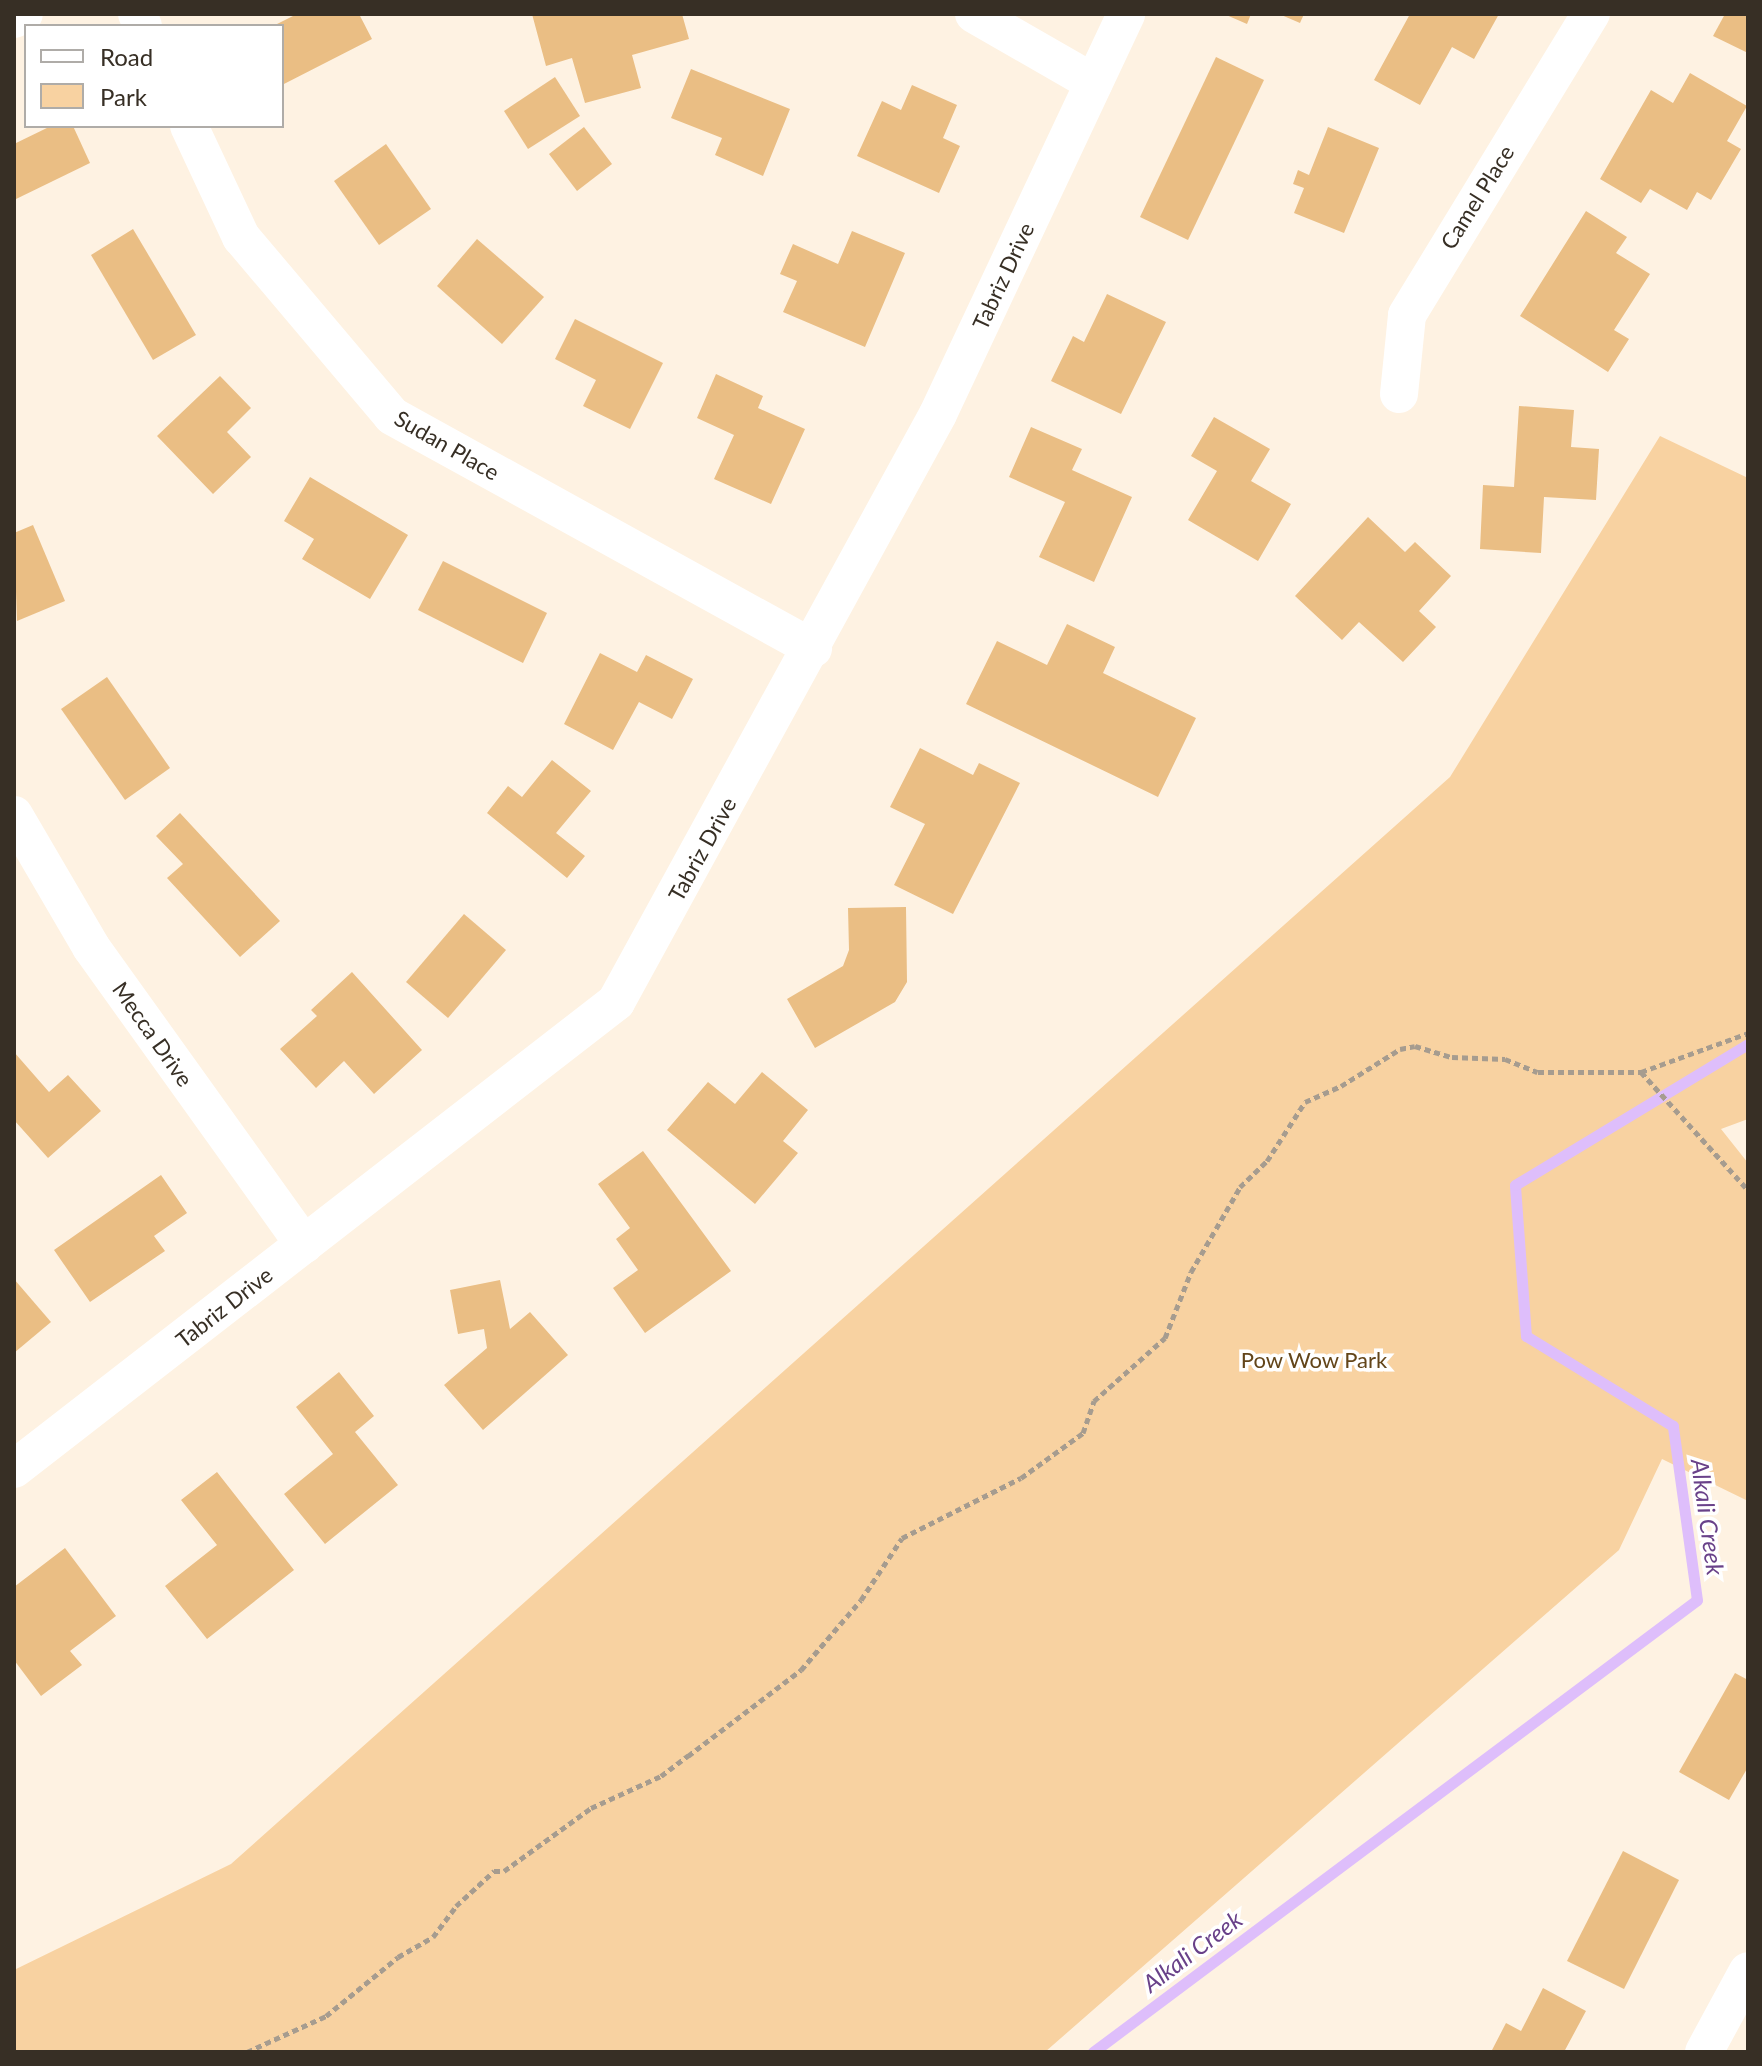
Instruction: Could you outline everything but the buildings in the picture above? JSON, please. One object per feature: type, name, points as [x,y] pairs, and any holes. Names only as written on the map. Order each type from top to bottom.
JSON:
[{"type":"street","points":[[14,19],[24,14]]},
{"type":"street","points":[[974,14],[1094,83]]},
{"type":"street","name":"Tabriz Drive","points":[[14,1469],[616,1002],[813,648],[938,414],[1126,14]]},
{"type":"street","name":"Camel Place","points":[[1399,394],[1407,315],[1591,14]]},
{"type":"street","name":"Sudan Place","points":[[190,128],[241,237],[392,416],[813,648]]},
{"type":"street","name":"Mecca Drive","points":[[14,815],[91,947],[304,1245]]},
{"type":"street","points":[[1704,2052],[1748,1971]]},
{"type":"path","points":[[247,2052],[326,2016],[398,1957],[433,1937],[456,1906],[494,1871],[504,1871],[591,1808],[661,1776],[801,1670],[861,1600],[902,1538],[1021,1478],[1083,1433],[1094,1401],[1165,1338],[1191,1272],[1240,1187],[1267,1161],[1305,1102],[1400,1049],[1415,1046],[1452,1057],[1505,1059],[1538,1072],[1641,1072],[1748,1033]]},
{"type":"path","points":[[1641,1072],[1748,1190]]},
{"type":"green space","name":"Pow Wow Park","points":[[1660,436],[1748,478],[1748,1119],[1721,1129],[1748,1163],[1748,1501],[1662,1459],[1619,1550],[1045,2052],[14,2052],[14,1970],[231,1864],[1450,777]]},
{"type":"waterway","name":"Alkali Creek","points":[[1093,2052],[1697,1600],[1673,1426],[1526,1336],[1515,1185],[1748,1044]]}]
